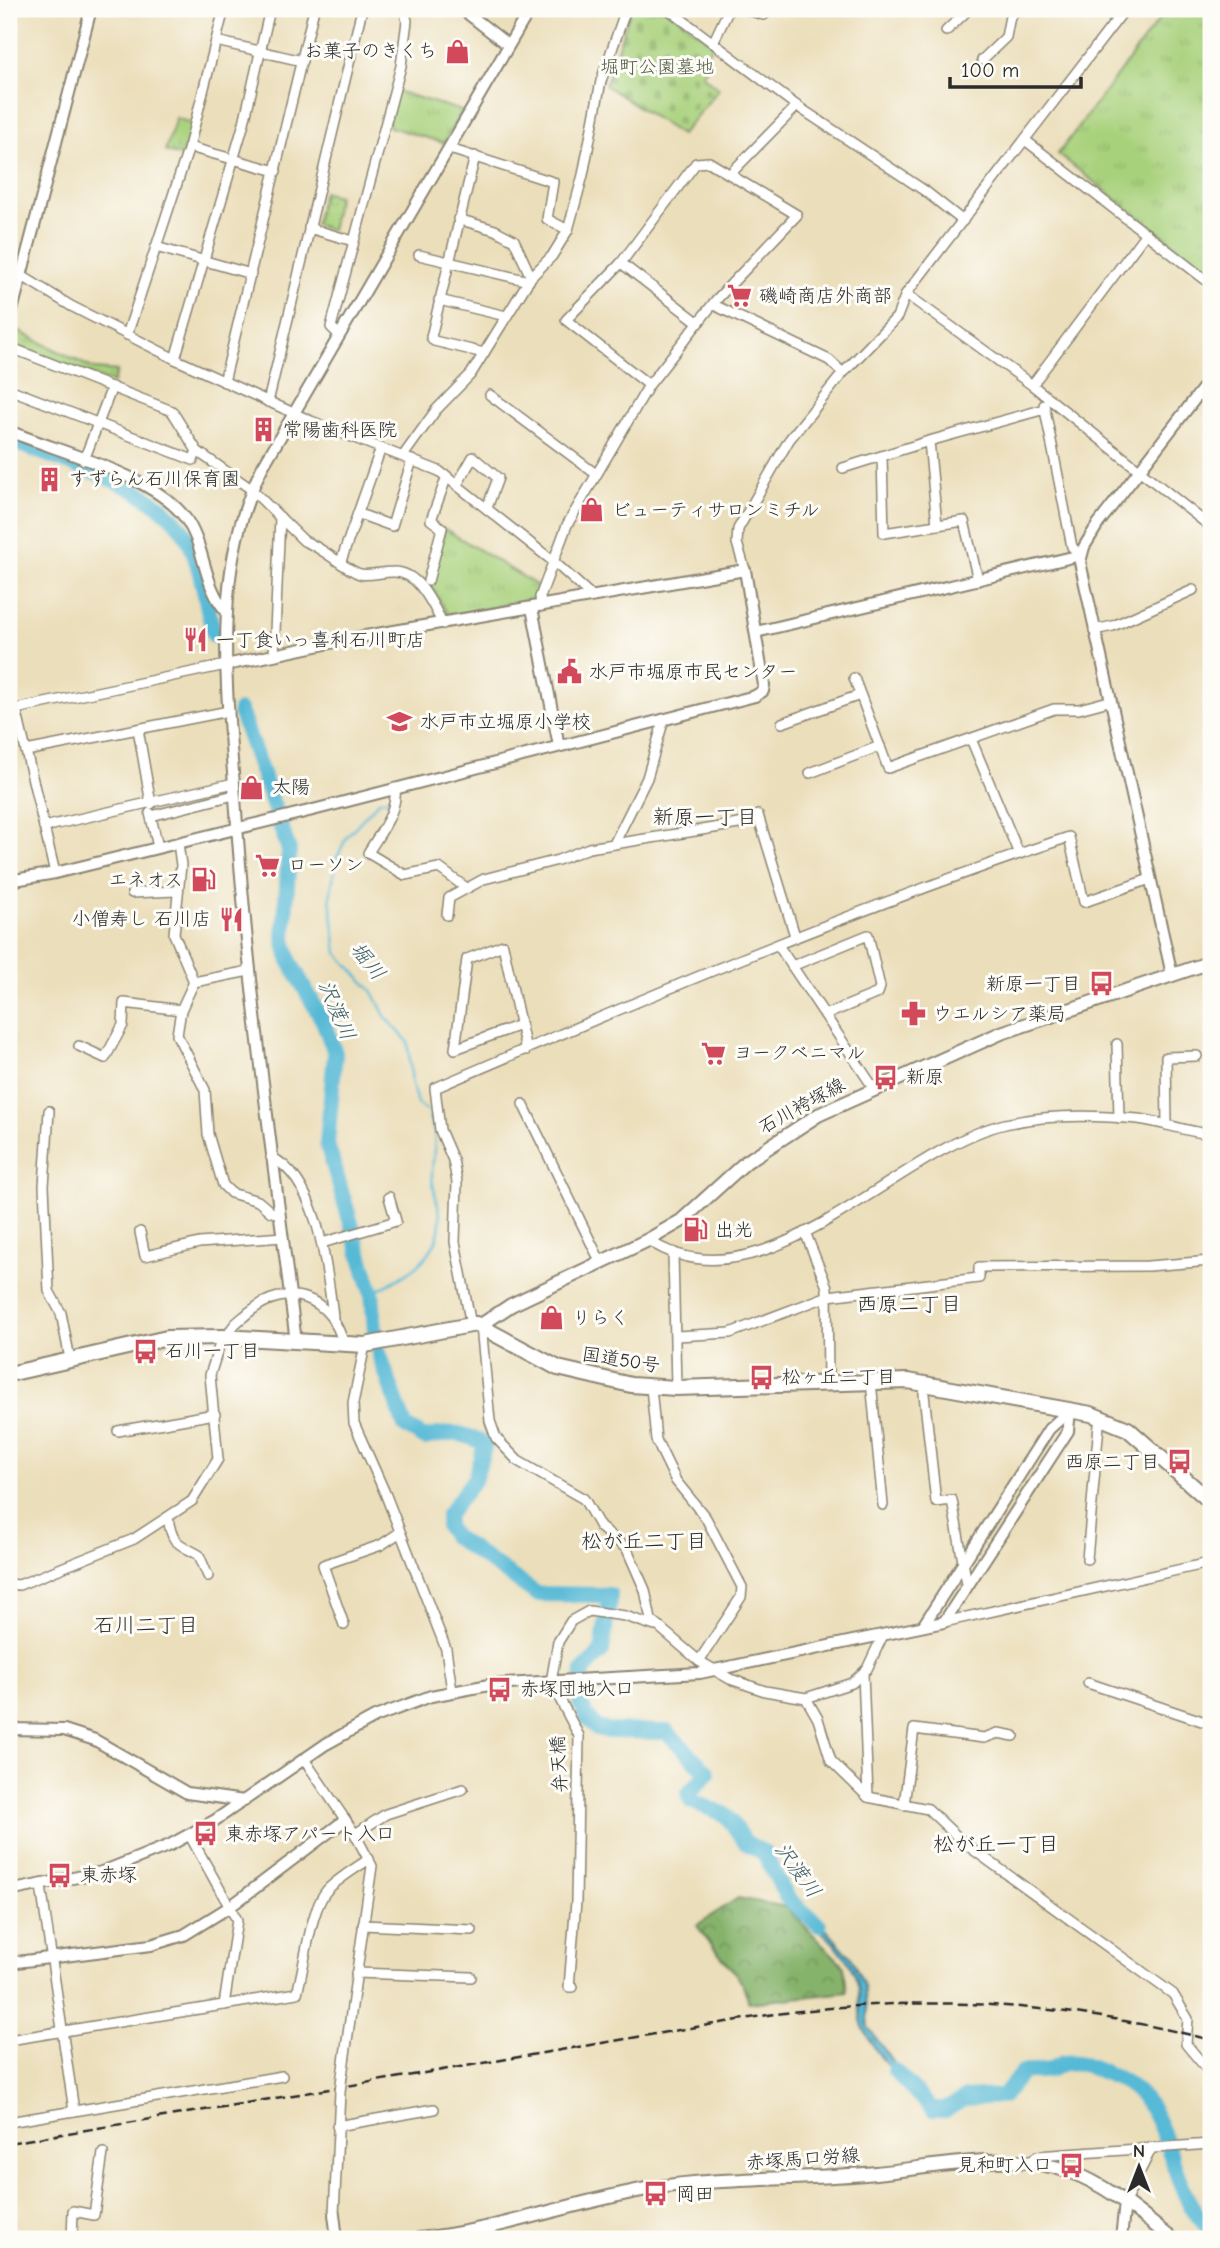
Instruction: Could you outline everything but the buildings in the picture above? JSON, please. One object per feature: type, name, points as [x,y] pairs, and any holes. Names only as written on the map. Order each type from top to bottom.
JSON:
[{"type":"highway","points":[[9,1374],[142,1341],[225,1337],[365,1345],[476,1325]]},
{"type":"highway","name":"国道50号","points":[[476,1325],[558,1368],[611,1381],[651,1387],[871,1381],[926,1383],[1102,1417],[1135,1434],[1211,1502]]},
{"type":"main road","name":"石川袴塚線","points":[[476,1325],[681,1221],[746,1162],[818,1115],[1001,1033],[1211,962]]},
{"type":"main road","name":"赤塚馬口労線","points":[[427,2239],[485,2234],[664,2186],[876,2173],[971,2161],[1031,2162],[1080,2176],[1125,2202],[1172,2239]]},
{"type":"street","points":[[9,322],[19,274],[90,9]]},
{"type":"street","points":[[127,335],[189,146],[224,9]]},
{"type":"street","points":[[175,359],[233,159],[270,9]]},
{"type":"street","points":[[223,382],[314,9]]},
{"type":"street","points":[[268,402],[362,9]]},
{"type":"street","points":[[339,335],[331,327],[401,66],[407,21],[405,12],[399,9]]},
{"type":"street","points":[[462,9],[508,45]]},
{"type":"street","points":[[296,1342],[249,971],[234,795],[226,665],[228,612],[237,536],[251,489],[530,9]]},
{"type":"street","points":[[359,514],[392,526],[408,458],[436,410],[471,374],[530,279],[552,256],[568,229],[577,202],[601,81],[626,9]]},
{"type":"street","points":[[668,9],[797,106],[925,191],[963,221]]},
{"type":"street","points":[[713,43],[729,9]]},
{"type":"street","points":[[744,9],[764,15],[771,9]]},
{"type":"street","points":[[946,31],[969,9]]},
{"type":"street","points":[[982,60],[1006,37],[1010,16],[1017,9]]},
{"type":"street","points":[[9,881],[55,873],[273,820],[761,694],[764,685],[745,569],[737,543],[738,529],[789,440],[843,373],[897,317],[906,294],[1125,9]]},
{"type":"street","points":[[216,41],[302,61]]},
{"type":"street","points":[[730,174],[797,106]]},
{"type":"street","points":[[1025,140],[1211,284]]},
{"type":"street","points":[[189,146],[276,172]]},
{"type":"street","points":[[450,149],[553,183],[547,219],[568,229]]},
{"type":"street","points":[[475,156],[447,261],[431,337],[434,341],[484,353]]},
{"type":"street","points":[[559,746],[536,607],[567,525],[649,385],[758,253],[797,215],[709,162],[696,163],[621,263],[566,320],[649,385]]},
{"type":"street","points":[[458,219],[495,229],[514,240],[530,279]]},
{"type":"street","points":[[309,228],[353,241]]},
{"type":"street","points":[[1032,385],[1146,233]]},
{"type":"street","points":[[156,247],[251,274]]},
{"type":"street","points":[[419,255],[530,279]]},
{"type":"street","points":[[621,263],[699,323]]},
{"type":"street","points":[[9,268],[127,335],[223,382],[447,476],[593,597]]},
{"type":"street","points":[[906,294],[1032,385],[1138,472],[1211,527]]},
{"type":"street","points":[[439,300],[506,316]]},
{"type":"street","points":[[714,305],[830,360],[843,373]]},
{"type":"street","points":[[9,347],[172,411],[197,451],[251,489],[304,541],[314,543],[359,574],[393,572],[409,575],[428,598],[443,624]]},
{"type":"street","points":[[1172,975],[1081,575],[1081,555],[1098,524],[1211,378]]},
{"type":"street","points":[[84,460],[112,387]]},
{"type":"street","points":[[9,389],[193,460],[197,451]]},
{"type":"street","points":[[1042,393],[1072,547],[1081,555]]},
{"type":"street","points":[[490,395],[596,474]]},
{"type":"street","points":[[843,468],[1045,409]]},
{"type":"street","points":[[9,431],[147,485],[176,508],[201,547],[215,597],[228,612]]},
{"type":"street","points":[[929,441],[937,525]]},
{"type":"street","points":[[341,561],[381,447]]},
{"type":"street","points":[[882,456],[884,533],[964,521],[978,580]]},
{"type":"street","points":[[458,483],[473,457],[498,478],[487,508]]},
{"type":"street","points":[[428,581],[442,528],[431,520],[447,476]]},
{"type":"street","points":[[274,655],[280,517]]},
{"type":"street","points":[[756,632],[1081,555]]},
{"type":"street","points":[[55,873],[13,707],[274,655],[745,569]]},
{"type":"street","points":[[1094,631],[1113,626],[1193,590]]},
{"type":"street","points":[[854,678],[888,768],[1054,709],[1079,709],[1109,701]]},
{"type":"street","points":[[782,723],[860,695]]},
{"type":"street","points":[[26,751],[229,711]]},
{"type":"street","points":[[614,844],[647,778],[664,719]]},
{"type":"street","points":[[138,729],[158,847]]},
{"type":"street","points":[[971,739],[1019,854]]},
{"type":"street","points":[[810,773],[880,746]]},
{"type":"street","points":[[44,827],[234,783]]},
{"type":"street","points":[[395,788],[396,799],[392,812],[368,853],[405,875],[439,869],[465,887]]},
{"type":"street","points":[[151,816],[234,795]]},
{"type":"street","points":[[447,915],[449,898],[465,887],[589,848],[745,823],[758,816],[796,936]]},
{"type":"street","points":[[883,1635],[863,1674],[852,1683],[806,1698],[765,1691],[713,1671],[656,1626],[651,1619],[645,1590],[627,1549],[600,1527],[584,1499],[518,1461],[496,1438],[490,1421],[476,1325],[454,1242],[457,1182],[453,1160],[440,1130],[435,1088],[796,936],[1069,837],[1084,902],[1150,879]]},
{"type":"street","points":[[178,843],[181,865],[176,891],[174,934],[194,982],[181,1010],[177,1035],[205,1090],[208,1134],[223,1185],[231,1193],[258,1201],[279,1214]]},
{"type":"street","points":[[132,893],[176,891]]},
{"type":"street","points":[[792,966],[868,935],[880,987],[878,993],[825,1015]]},
{"type":"street","points":[[520,1024],[454,1049],[467,959],[503,945],[526,1050]]},
{"type":"street","points":[[778,945],[875,1090]]},
{"type":"street","points":[[194,982],[249,971]]},
{"type":"street","points":[[79,1046],[105,1058],[123,1025],[124,1003],[181,1010]]},
{"type":"street","points":[[1117,1044],[1119,1118]]},
{"type":"street","points":[[1167,1125],[1166,1057],[1197,1056]]},
{"type":"street","points":[[523,1104],[601,1263]]},
{"type":"street","points":[[49,1111],[44,1186],[49,1291],[61,1313],[70,1359]]},
{"type":"street","points":[[648,1240],[692,1258],[735,1259],[806,1232],[936,1151],[978,1132],[1035,1119],[1119,1118],[1211,1134]]},
{"type":"street","points":[[271,1157],[286,1164],[309,1203],[322,1243],[332,1317],[344,1345]]},
{"type":"street","points":[[322,1243],[396,1222],[388,1197]]},
{"type":"street","points":[[141,1232],[145,1256],[199,1243],[283,1237]]},
{"type":"street","points":[[806,1232],[828,1296],[828,1383]]},
{"type":"street","points":[[673,1252],[676,1388]]},
{"type":"street","points":[[676,1336],[730,1333],[828,1296],[979,1278],[979,1267],[1148,1266],[1211,1261]]},
{"type":"street","points":[[9,1584],[19,1586],[94,1558],[134,1539],[192,1501],[218,1460],[211,1375],[231,1327],[257,1306],[277,1296],[290,1294],[315,1304],[332,1317]]},
{"type":"street","points":[[365,1345],[352,1413],[358,1434],[386,1493],[399,1533],[446,1649],[452,1691]]},
{"type":"street","points":[[871,1381],[883,1505]]},
{"type":"street","points":[[926,1383],[936,1502],[952,1500],[967,1584]]},
{"type":"street","points":[[651,1387],[656,1440],[664,1459],[676,1481],[706,1518],[742,1587],[741,1597],[698,1661]]},
{"type":"street","points":[[923,1626],[1049,1429],[1070,1410]]},
{"type":"street","points":[[944,1622],[1068,1431],[1070,1410]]},
{"type":"street","points":[[118,1431],[215,1414]]},
{"type":"street","points":[[1087,1559],[1098,1427],[1102,1417]]},
{"type":"street","points":[[168,1518],[171,1537],[178,1545],[199,1555],[208,1576]]},
{"type":"street","points":[[344,1626],[323,1565],[381,1545],[399,1533]]},
{"type":"street","points":[[9,1891],[111,1869],[190,1836],[304,1759],[375,1717],[452,1691],[498,1684],[713,1671],[1210,1563]]},
{"type":"street","points":[[551,1682],[558,1642],[564,1629],[578,1614],[601,1611],[656,1626]]},
{"type":"street","points":[[863,1674],[868,1797]]},
{"type":"street","name":"弁天橋","points":[[551,1682],[579,1735],[576,1901],[569,1987],[573,1987]]},
{"type":"street","points":[[1088,1683],[1211,1724]]},
{"type":"street","points":[[806,1698],[818,1719],[831,1761],[868,1797],[928,1809],[964,1843],[1173,1994],[1188,2019],[1186,2044],[1211,2074]]},
{"type":"street","points":[[904,1805],[914,1728],[984,1738],[999,1733],[1014,1736]]},
{"type":"street","points":[[9,1729],[64,1730],[95,1740],[187,1793],[244,1801]]},
{"type":"street","points":[[304,1759],[355,1834],[369,1859],[372,1874],[340,2092],[334,2214],[337,2239]]},
{"type":"street","points":[[355,1834],[386,1814],[463,1789]]},
{"type":"street","points":[[9,1963],[169,1940],[202,1926],[345,1820]]},
{"type":"street","points":[[190,1836],[231,1906],[237,1927],[223,2005]]},
{"type":"street","points":[[9,2040],[297,1993],[306,1964],[316,1906],[328,1889],[369,1859]]},
{"type":"street","points":[[41,1886],[74,2112]]},
{"type":"street","points":[[363,1925],[472,1930]]},
{"type":"street","points":[[356,1973],[471,1977]]},
{"type":"street","points":[[9,2122],[282,2076]]},
{"type":"street","points":[[337,2126],[434,2109]]},
{"type":"street","points":[[1031,2162],[1037,2156],[1211,2144]]},
{"type":"street","points":[[1121,2239],[1125,2202],[1154,2147]]},
{"type":"street","points":[[72,2239],[73,2211],[94,2215],[103,2153]]},
{"type":"green space","name":"堀町公園墓地","points":[[631,9],[666,9],[714,44],[702,60],[709,65],[702,75],[719,89],[681,135],[605,85]]},
{"type":"green space","points":[[1167,9],[1211,9],[1211,273],[1058,154]]},
{"type":"green space","points":[[396,91],[462,111],[444,143],[390,127],[388,123]]},
{"type":"green space","points":[[176,118],[193,124],[183,157],[165,151]]},
{"type":"green space","points":[[323,192],[338,196],[331,231],[315,224]]},
{"type":"green space","points":[[12,328],[94,369],[117,371],[113,383],[9,343]]},
{"type":"green space","points":[[445,529],[541,588],[536,598],[449,617],[430,584]]},
{"type":"green space","points":[[738,1898],[786,1907],[844,1966],[847,1992],[749,2003],[740,1980],[697,1925]]},
{"type":"water","points":[[803,1911],[823,1926],[851,1957],[864,1985],[868,2027],[909,2084],[905,2087],[877,2052],[864,2029],[858,1985],[849,1964],[827,1936],[800,1914]]},
{"type":"waterway","name":"沢渡川","points":[[9,440],[134,490],[157,504],[175,521],[189,541],[201,575],[214,635]]},
{"type":"waterway","name":"沢渡川","points":[[240,711],[289,850],[284,939],[290,962],[323,1021],[335,1053],[327,1144],[372,1293],[375,1331]]},
{"type":"waterway","name":"堀川","points":[[393,798],[379,801],[347,836],[336,860],[330,898],[337,953],[373,992],[385,1016],[408,1042],[412,1085],[417,1103],[427,1111]]},
{"type":"waterway","name":"堀川","points":[[372,1293],[396,1281],[418,1265],[434,1244],[439,1231],[440,1217],[432,1175],[435,1138],[429,1117]]},
{"type":"waterway","name":"沢渡川","points":[[379,1354],[405,1426],[425,1438],[455,1434],[485,1444],[475,1478],[447,1516],[447,1526],[453,1536],[537,1594],[610,1595],[602,1651],[583,1671],[580,1703],[587,1717],[597,1728],[609,1731],[667,1732],[708,1773],[689,1793],[691,1801],[726,1815],[745,1842],[764,1853],[787,1898],[819,1925]]},
{"type":"waterway","name":"沢渡川","points":[[895,2071],[933,2110],[945,2110],[966,2098],[1003,2096],[1023,2072],[1049,2070],[1064,2063],[1082,2064],[1110,2075],[1132,2088],[1148,2104],[1159,2124],[1184,2191],[1195,2212],[1211,2230]]},
{"type":"railway","points":[[9,2143],[768,2015],[826,2008],[937,2003],[1045,2009],[1155,2027],[1211,2040]]},
{"type":"place","name":"お菓子のきくち","points":[[457,51]]},
{"type":"place","name":"磯崎商店外商部","points":[[739,296]]},
{"type":"place","name":"常陽歯科医院","points":[[263,430]]},
{"type":"place","name":"すずらん石川保育園","points":[[49,479]]},
{"type":"place","name":"ビューティサロンミチル","points":[[592,510]]},
{"type":"place","name":"一丁食いっ喜利石川町店","points":[[196,640]]},
{"type":"place","name":"水戸市堀原市民センター","points":[[569,672]]},
{"type":"place","name":"水戸市立堀原小学校","points":[[400,722]]},
{"type":"place","name":"太陽","points":[[252,787]]},
{"type":"place","name":"ローソン","points":[[268,865]]},
{"type":"place","name":"エネオス","points":[[203,880]]},
{"type":"place","name":"小僧寿し 石川店","points":[[231,919]]},
{"type":"place","name":"新原一丁目","points":[[1101,984]]},
{"type":"place","name":"ウエルシア薬局","points":[[913,1014]]},
{"type":"place","name":"ヨークベニマル","points":[[714,1053]]},
{"type":"place","name":"新原","points":[[886,1077]]},
{"type":"place","name":"出光","points":[[695,1230]]},
{"type":"place","name":"りらく","points":[[552,1318]]},
{"type":"place","name":"石川一丁目","points":[[145,1351]]},
{"type":"place","name":"松ヶ丘二丁目","points":[[762,1377]]},
{"type":"place","name":"西原二丁目","points":[[1180,1462]]},
{"type":"place","name":"赤塚団地入口","points":[[500,1689]]},
{"type":"place","name":"東赤塚アパート入口","points":[[205,1834]]},
{"type":"place","name":"東赤塚","points":[[60,1875]]},
{"type":"place","name":"見和町入口","points":[[1072,2165]]},
{"type":"place","name":"岡田","points":[[656,2194]]},
{"type":"district","name":"新原一丁目","points":[[705,817]]},
{"type":"district","name":"西原二丁目","points":[[909,1304]]},
{"type":"district","name":"松が丘二丁目","points":[[644,1541]]},
{"type":"district","name":"石川二丁目","points":[[146,1625]]},
{"type":"district","name":"松が丘一丁目","points":[[996,1844]]}]
